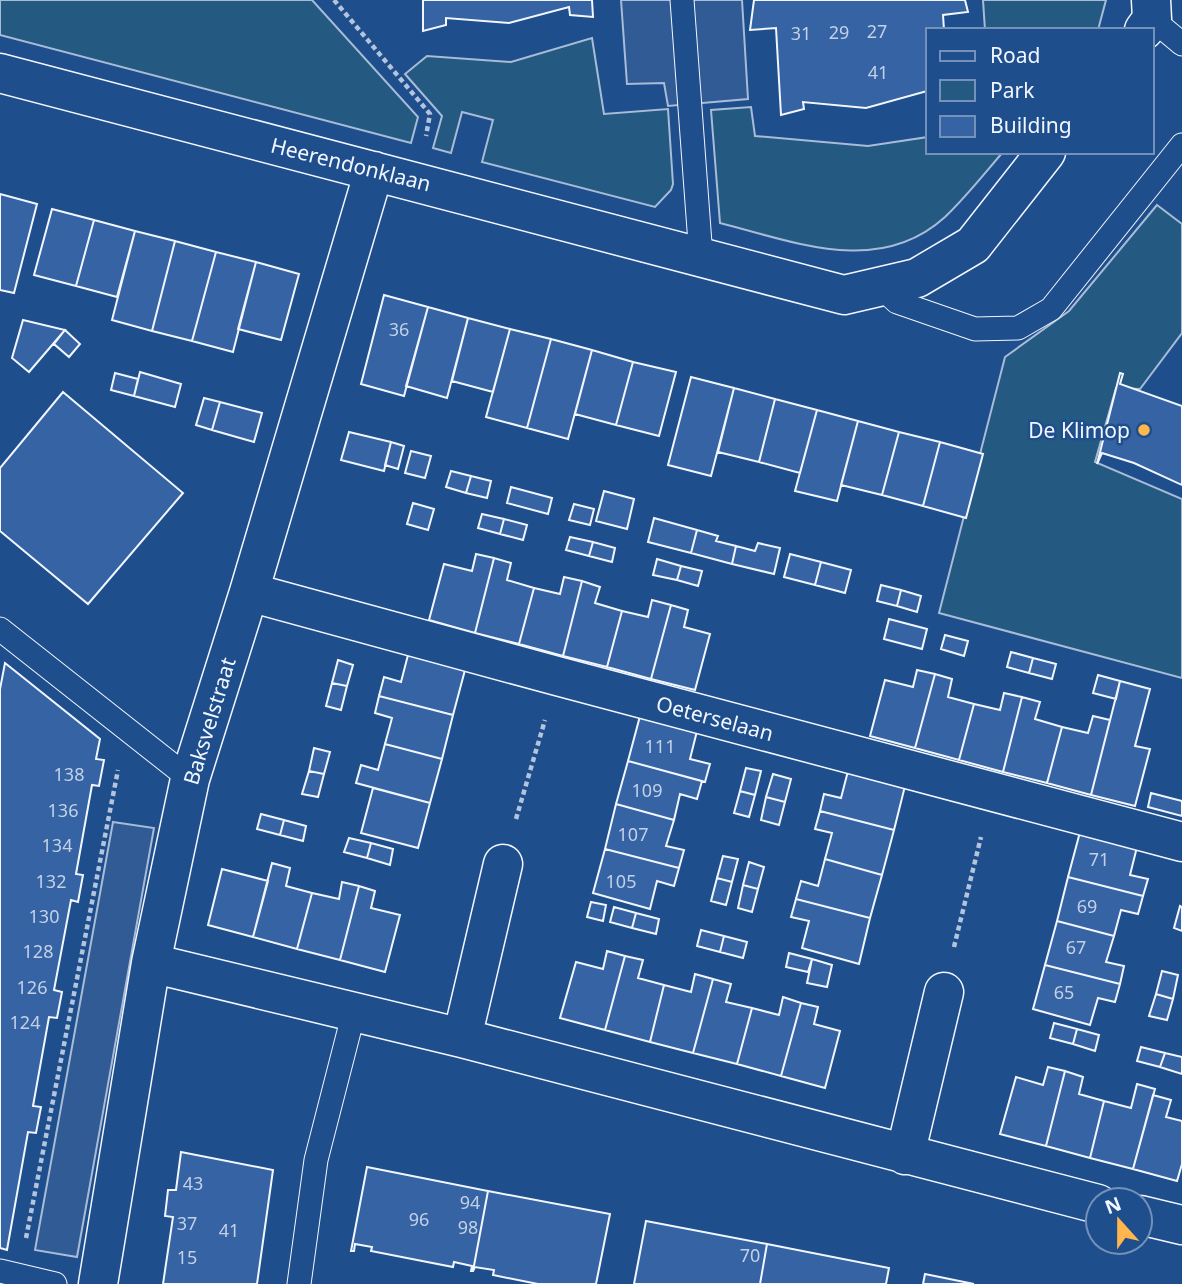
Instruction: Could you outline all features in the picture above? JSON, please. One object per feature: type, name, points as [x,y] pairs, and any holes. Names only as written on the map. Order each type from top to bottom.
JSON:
[{"type":"street","name":"Heerendonklaan","points":[[0,73],[844,295],[917,278],[973,245],[1044,154]]},
{"type":"street","name":"Baksvelstraat","points":[[98,1284],[151,962],[190,779],[249,592],[374,171]]},
{"type":"street","name":"Oeterselaan","points":[[249,592],[1182,842]]},
{"type":"street","points":[[462,1038],[503,864]]},
{"type":"street","points":[[151,962],[462,1038],[1084,1200]]},
{"type":"street","points":[[905,1154],[944,992]]},
{"type":"street","points":[[1154,1218],[1182,1225]]},
{"type":"lane","points":[[682,0],[701,257]]},
{"type":"lane","points":[[1149,16],[1182,44]]},
{"type":"lane","points":[[881,287],[897,302],[975,329],[1018,328],[1051,309],[1182,145]]},
{"type":"lane","points":[[0,629],[190,779]]},
{"type":"lane","points":[[299,1284],[316,1160],[354,1012]]},
{"type":"lane","points":[[9,1272],[55,1284]]},
{"type":"path","points":[[334,0],[430,114],[418,182]]},
{"type":"path","points":[[503,864],[557,676]]},
{"type":"path","points":[[9,1272],[126,729]]},
{"type":"path","points":[[944,992],[992,792]]},
{"type":"green space","points":[[0,0],[312,0],[418,117],[411,143],[0,35]]},
{"type":"green space","points":[[983,0],[1106,0],[1099,28],[985,28]]},
{"type":"green space","points":[[592,38],[604,114],[668,109],[673,184],[671,190],[655,207],[482,162],[493,120],[462,112],[451,153],[433,148],[442,116],[405,74],[427,56],[511,62]]},
{"type":"green space","points":[[751,107],[755,136],[868,146],[926,137],[926,154],[1001,154],[945,217],[919,235],[893,246],[836,250],[778,239],[720,223],[711,110]]},
{"type":"green space","points":[[1157,205],[1182,224],[1182,333],[1140,389],[1116,388],[1095,462],[1182,499],[1182,678],[939,613],[1005,357],[1069,311]]},
{"type":"shaded area","points":[[621,0],[742,0],[748,99],[668,106],[664,83],[627,84]]},
{"type":"shaded area","points":[[113,822],[154,828],[77,1257],[35,1250]]},
{"type":"building","points":[[423,0],[592,0],[593,17],[570,15],[569,7],[509,23],[446,18],[446,25],[423,31]]},
{"type":"building","points":[[754,0],[965,0],[968,12],[943,15],[944,28],[926,28],[926,91],[866,108],[803,102],[804,109],[781,115],[776,28],[750,30]]},
{"type":"building","points":[[0,194],[37,204],[14,293],[0,290]]},
{"type":"building","points":[[52,209],[94,220],[76,286],[34,275]]},
{"type":"building","points":[[94,220],[135,231],[117,297],[76,286]]},
{"type":"building","points":[[135,231],[175,241],[152,331],[112,320]]},
{"type":"building","points":[[175,241],[216,252],[192,341],[152,331]]},
{"type":"building","points":[[216,252],[256,262],[233,352],[192,341]]},
{"type":"building","points":[[256,262],[299,274],[281,340],[238,329]]},
{"type":"building","points":[[384,295],[428,307],[404,396],[361,384]]},
{"type":"building","points":[[428,307],[468,318],[447,398],[406,386]]},
{"type":"building","points":[[468,318],[510,329],[493,392],[452,381]]},
{"type":"building","points":[[23,320],[65,330],[29,372],[12,358]]},
{"type":"building","points":[[510,329],[551,339],[527,428],[486,417]]},
{"type":"building","points":[[65,330],[80,344],[69,357],[54,344]]},
{"type":"building","points":[[551,339],[592,350],[568,439],[527,428]]},
{"type":"building","points":[[592,350],[633,362],[616,425],[575,414]]},
{"type":"building","points":[[633,362],[676,372],[659,436],[616,425]]},
{"type":"building","points":[[140,372],[181,384],[175,407],[134,396]]},
{"type":"building","points":[[115,373],[138,379],[134,396],[111,390]]},
{"type":"building","name":"De Klimop","points":[[1120,373],[1123,374],[1120,384],[1182,406],[1182,485],[1134,463],[1102,453],[1097,464]]},
{"type":"building","points":[[691,377],[734,388],[711,476],[668,465]]},
{"type":"building","points":[[734,388],[775,399],[759,462],[718,452]]},
{"type":"building","points":[[63,392],[183,493],[88,604],[0,531],[0,468]]},
{"type":"building","points":[[204,398],[220,402],[212,430],[196,425]]},
{"type":"building","points":[[775,399],[817,410],[800,473],[759,462]]},
{"type":"building","points":[[220,402],[262,413],[254,442],[212,430]]},
{"type":"building","points":[[817,410],[858,421],[837,501],[795,491]]},
{"type":"building","points":[[858,421],[899,432],[882,495],[841,485]]},
{"type":"building","points":[[349,432],[391,442],[384,471],[341,460]]},
{"type":"building","points":[[899,432],[940,442],[923,506],[882,495]]},
{"type":"building","points":[[391,442],[404,446],[398,469],[385,465]]},
{"type":"building","points":[[940,442],[983,454],[966,518],[923,506]]},
{"type":"building","points":[[411,451],[431,456],[425,478],[405,473]]},
{"type":"building","points":[[451,471],[471,476],[466,493],[446,487]]},
{"type":"building","points":[[471,476],[491,481],[487,498],[466,493]]},
{"type":"building","points":[[511,487],[552,498],[548,514],[507,503]]},
{"type":"building","points":[[604,491],[634,499],[627,529],[596,521]]},
{"type":"building","points":[[413,503],[434,509],[428,530],[407,524]]},
{"type":"building","points":[[574,504],[594,509],[590,525],[569,520]]},
{"type":"building","points":[[482,514],[504,519],[500,534],[478,528]]},
{"type":"building","points":[[654,518],[697,530],[691,553],[648,542]]},
{"type":"building","points":[[504,519],[527,525],[523,540],[500,534]]},
{"type":"building","points":[[697,530],[718,536],[716,541],[736,546],[732,564],[691,553]]},
{"type":"building","points":[[570,537],[593,542],[589,556],[566,550]]},
{"type":"building","points":[[593,542],[615,548],[612,562],[589,556]]},
{"type":"building","points":[[758,543],[780,548],[774,574],[732,564],[736,546],[755,551]]},
{"type":"building","points":[[476,554],[494,558],[475,633],[429,620],[444,564],[472,571]]},
{"type":"building","points":[[790,554],[821,562],[815,585],[784,577]]},
{"type":"building","points":[[494,558],[511,563],[507,580],[534,588],[519,644],[475,633]]},
{"type":"building","points":[[657,559],[681,566],[677,580],[653,575]]},
{"type":"building","points":[[821,562],[851,570],[845,593],[815,585]]},
{"type":"building","points":[[681,566],[702,571],[698,586],[677,580]]},
{"type":"building","points":[[564,577],[582,581],[563,656],[519,644],[534,588],[560,594]]},
{"type":"building","points":[[582,581],[600,587],[595,603],[622,611],[607,667],[563,656]]},
{"type":"building","points":[[881,585],[901,590],[897,606],[877,601]]},
{"type":"building","points":[[901,590],[921,596],[917,612],[897,606]]},
{"type":"building","points":[[652,600],[671,605],[651,679],[607,667],[622,611],[648,617]]},
{"type":"building","points":[[671,605],[688,610],[684,627],[710,634],[695,690],[651,679]]},
{"type":"building","points":[[889,619],[927,629],[922,649],[884,639]]},
{"type":"building","points":[[945,635],[968,641],[964,656],[941,649]]},
{"type":"building","points":[[1011,652],[1033,658],[1029,673],[1007,667]]},
{"type":"building","points":[[408,655],[465,670],[453,715],[379,696],[384,677],[401,682]]},
{"type":"building","points":[[1033,658],[1056,664],[1052,679],[1029,673]]},
{"type":"building","points":[[338,660],[353,665],[347,686],[332,683]]},
{"type":"building","points":[[5,663],[100,739],[96,759],[104,760],[99,786],[92,785],[76,874],[83,875],[78,902],[71,900],[54,990],[62,992],[57,1018],[49,1017],[33,1106],[41,1107],[36,1133],[28,1132],[7,1250],[0,1248],[0,689]]},
{"type":"building","points":[[917,670],[935,674],[915,748],[870,736],[885,680],[913,687]]},
{"type":"building","points":[[935,674],[952,679],[948,697],[974,704],[959,760],[915,748]]},
{"type":"building","points":[[1098,675],[1120,681],[1116,699],[1093,693]]},
{"type":"building","points":[[1120,681],[1150,689],[1135,746],[1150,749],[1135,806],[1091,795]]},
{"type":"building","points":[[332,683],[347,686],[341,710],[326,706]]},
{"type":"building","points":[[1004,693],[1022,697],[1003,772],[959,760],[974,704],[1000,710]]},
{"type":"building","points":[[379,696],[453,715],[442,759],[385,744],[392,718],[375,713]]},
{"type":"building","points":[[1022,697],[1040,702],[1035,719],[1062,727],[1047,783],[1003,772]]},
{"type":"building","points":[[640,716],[697,731],[690,759],[710,764],[705,782],[628,761]]},
{"type":"building","points":[[1093,716],[1110,720],[1091,795],[1047,783],[1062,727],[1088,733]]},
{"type":"building","points":[[385,744],[442,759],[430,803],[356,783],[361,765],[378,770]]},
{"type":"building","points":[[314,748],[330,752],[324,774],[309,771]]},
{"type":"building","points":[[628,761],[702,781],[697,799],[680,794],[674,820],[616,804]]},
{"type":"building","points":[[746,768],[761,771],[755,795],[740,791]]},
{"type":"building","points":[[309,771],[324,774],[318,797],[302,794]]},
{"type":"building","points":[[848,771],[905,786],[894,830],[820,811],[824,794],[841,798]]},
{"type":"building","points":[[773,774],[791,779],[785,802],[766,797]]},
{"type":"building","points":[[373,788],[430,803],[418,848],[361,833]]},
{"type":"building","points":[[740,791],[755,795],[749,817],[734,813]]},
{"type":"building","points":[[1151,793],[1182,801],[1182,816],[1148,807]]},
{"type":"building","points":[[766,797],[785,802],[779,825],[761,820]]},
{"type":"building","points":[[616,804],[674,820],[666,846],[684,850],[679,868],[605,849]]},
{"type":"building","points":[[820,811],[894,830],[882,875],[825,859],[832,833],[815,829]]},
{"type":"building","points":[[261,814],[284,820],[280,835],[257,829]]},
{"type":"building","points":[[284,820],[306,826],[303,841],[280,835]]},
{"type":"building","points":[[1080,832],[1137,847],[1130,875],[1148,879],[1143,896],[1068,877]]},
{"type":"building","points":[[349,838],[371,843],[367,858],[344,852]]},
{"type":"building","points":[[371,843],[393,849],[390,865],[367,858]]},
{"type":"building","points":[[605,849],[679,868],[674,886],[657,881],[650,909],[593,893]]},
{"type":"building","points":[[723,856],[738,859],[732,882],[717,878]]},
{"type":"building","points":[[825,859],[882,875],[870,918],[796,899],[801,881],[818,886]]},
{"type":"building","points":[[749,862],[764,867],[758,889],[743,885]]},
{"type":"building","points":[[272,863],[290,868],[286,886],[312,893],[297,949],[253,937]]},
{"type":"building","points":[[222,869],[268,881],[253,937],[208,925]]},
{"type":"building","points":[[1068,877],[1143,896],[1138,914],[1121,910],[1114,936],[1057,921]]},
{"type":"building","points":[[717,878],[732,882],[726,905],[711,901]]},
{"type":"building","points":[[342,882],[359,886],[340,960],[297,949],[312,893],[339,899]]},
{"type":"building","points":[[743,885],[758,889],[752,912],[738,908]]},
{"type":"building","points":[[359,886],[375,891],[371,908],[400,915],[385,972],[340,960]]},
{"type":"building","points":[[796,899],[870,918],[859,964],[802,948],[809,921],[791,917]]},
{"type":"building","points":[[591,902],[606,905],[603,921],[587,917]]},
{"type":"building","points":[[1180,906],[1182,907],[1182,931],[1174,928]]},
{"type":"building","points":[[614,907],[636,913],[632,928],[610,922]]},
{"type":"building","points":[[636,913],[659,919],[656,934],[632,928]]},
{"type":"building","points":[[1057,921],[1114,936],[1106,962],[1124,966],[1120,984],[1045,965]]},
{"type":"building","points":[[701,930],[724,936],[720,952],[697,946]]},
{"type":"building","points":[[724,936],[747,942],[743,958],[720,952]]},
{"type":"building","points":[[607,951],[625,956],[605,1030],[560,1018],[576,962],[603,969]]},
{"type":"building","points":[[789,953],[812,959],[808,972],[786,967]]},
{"type":"building","points":[[625,956],[643,960],[638,978],[664,985],[650,1042],[605,1030]]},
{"type":"building","points":[[812,959],[832,965],[827,987],[807,983]]},
{"type":"building","points":[[1045,965],[1120,984],[1115,1002],[1098,998],[1090,1025],[1033,1009]]},
{"type":"building","points":[[1162,971],[1178,975],[1173,999],[1156,994]]},
{"type":"building","points":[[695,974],[713,979],[693,1053],[650,1042],[664,985],[691,992]]},
{"type":"building","points":[[713,979],[731,984],[726,1002],[752,1008],[737,1064],[693,1053]]},
{"type":"building","points":[[1156,994],[1173,999],[1167,1020],[1149,1016]]},
{"type":"building","points":[[783,997],[801,1003],[781,1076],[737,1064],[752,1008],[779,1015]]},
{"type":"building","points":[[801,1003],[818,1007],[814,1024],[840,1031],[825,1088],[781,1076]]},
{"type":"building","points":[[1054,1023],[1077,1029],[1073,1044],[1050,1038]]},
{"type":"building","points":[[1077,1029],[1099,1035],[1095,1051],[1073,1044]]},
{"type":"building","points":[[1141,1047],[1165,1053],[1160,1067],[1137,1061]]},
{"type":"building","points":[[1165,1053],[1182,1057],[1182,1074],[1160,1067]]},
{"type":"building","points":[[1048,1067],[1065,1071],[1046,1146],[1000,1134],[1016,1077],[1043,1085]]},
{"type":"building","points":[[1065,1071],[1083,1077],[1079,1094],[1104,1101],[1090,1158],[1046,1146]]},
{"type":"building","points":[[1137,1084],[1155,1089],[1133,1169],[1090,1158],[1104,1101],[1131,1108]]},
{"type":"building","points":[[1153,1095],[1171,1100],[1166,1117],[1182,1121],[1182,1164],[1177,1181],[1133,1169]]},
{"type":"building","points":[[181,1152],[273,1170],[257,1284],[163,1284],[173,1217],[165,1216],[168,1190],[176,1190]]},
{"type":"building","points":[[367,1167],[488,1191],[473,1271],[472,1266],[454,1262],[453,1267],[371,1251],[372,1247],[355,1244],[354,1251],[351,1251]]},
{"type":"building","points":[[488,1191],[610,1214],[596,1284],[538,1284],[493,1275],[494,1270],[475,1267],[473,1271]]},
{"type":"building","points":[[646,1221],[767,1244],[760,1284],[634,1284]]},
{"type":"building","points":[[767,1244],[889,1268],[886,1284],[760,1284]]},
{"type":"building","points":[[925,1274],[974,1284],[923,1284]]},
{"type":"place","name":"De Klimop","points":[[1144,430]]}]
